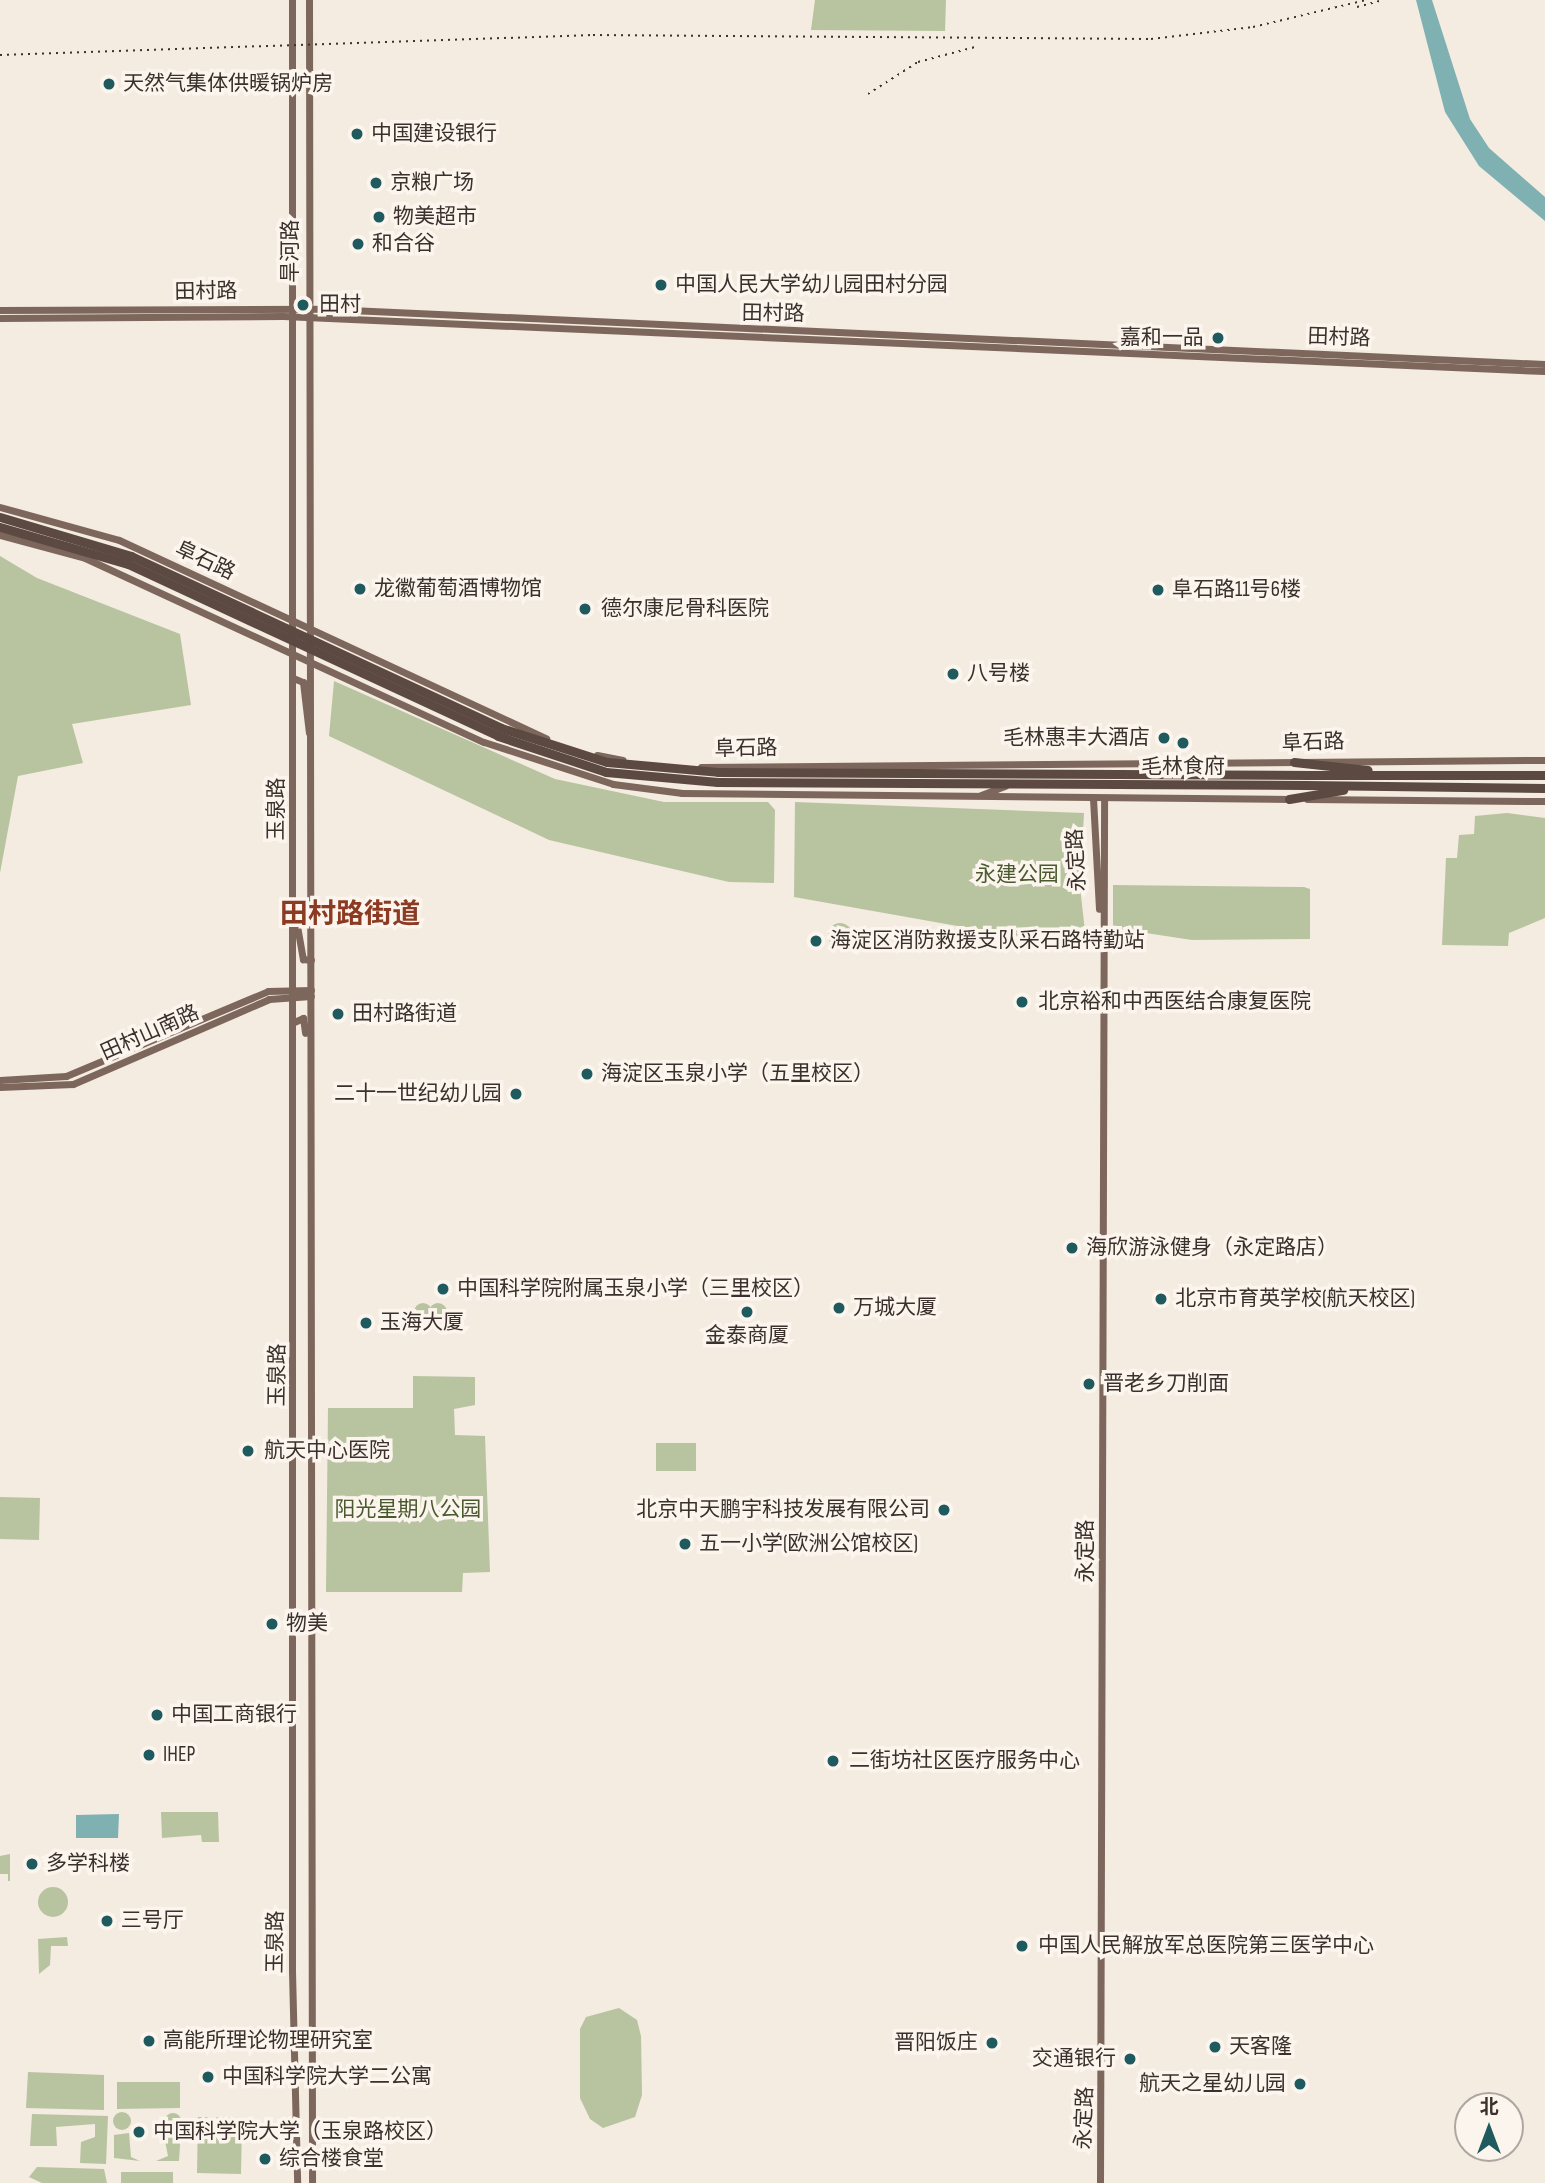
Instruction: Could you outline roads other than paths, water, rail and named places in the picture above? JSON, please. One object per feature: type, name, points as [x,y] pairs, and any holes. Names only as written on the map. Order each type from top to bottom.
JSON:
[{"type":"highway","name":"阜石路","points":[[0,517],[131,556],[501,727],[607,762],[718,772],[1545,775]]},
{"type":"highway","name":"阜石路","points":[[0,527],[128,564],[498,736],[606,772],[718,782],[1545,788]]},
{"type":"highway","points":[[1294,762],[1419,775]]},
{"type":"highway","points":[[1289,799],[1362,787]]},
{"type":"main road","name":"旱河路","points":[[292,0],[292,652]]},
{"type":"main road","name":"旱河路","points":[[309,0],[310,660]]},
{"type":"main road","name":"田村路","points":[[0,318],[293,312],[309,309],[1545,364]]},
{"type":"main road","name":"田村路","points":[[0,310],[293,312],[311,318],[1545,371]]},
{"type":"main road","name":"阜石路","points":[[0,507],[118,540],[520,728],[598,755],[693,767],[1078,767],[1545,760]]},
{"type":"main road","name":"阜石路","points":[[0,536],[85,558],[484,742],[612,784],[682,793],[1545,801]]},
{"type":"main road","name":"玉泉路","points":[[292,652],[296,919],[294,1022],[298,2183]]},
{"type":"main road","name":"玉泉路","points":[[310,660],[309,1763],[312,2183]]},
{"type":"main road","points":[[293,678],[303,682],[311,740]]},
{"type":"main road","points":[[977,797],[1002,786],[1079,785],[1086,777],[1078,767]]},
{"type":"main road","name":"永定路","points":[[1093,798],[1093,887],[1102,920]]},
{"type":"main road","name":"永定路","points":[[1100,2183],[1104,798]]},
{"type":"main road","points":[[296,919],[303,960],[311,960]]},
{"type":"main road","name":"田村山南路","points":[[0,1080],[73,1074],[268,991],[311,993]]},
{"type":"main road","name":"田村山南路","points":[[0,1087],[74,1084],[269,999],[295,992]]},
{"type":"main road","points":[[294,1022],[305,1021],[310,1061]]},
{"type":"main road","points":[[296,1325],[303,1334],[311,1330]]},
{"type":"main road","points":[[295,1379],[303,1376],[311,1388]]},
{"type":"main road","points":[[296,1764],[309,1763]]},
{"type":"water","points":[[1416,0],[1432,0],[1470,119],[1489,148],[1545,197],[1545,221],[1479,166],[1445,112]]},
{"type":"water","points":[[119,1814],[118,1838],[76,1838],[76,1815]]},
{"type":"railway","points":[[0,55],[593,35],[1151,39],[1253,27],[1366,0]]},
{"type":"railway","points":[[1357,7],[1383,0]]},
{"type":"railway","points":[[868,94],[918,62],[975,47]]},
{"type":"place","name":"天然气集体供暖锅炉房","points":[[109,84]]},
{"type":"place","name":"中国建设银行","points":[[357,134]]},
{"type":"place","name":"京粮广场","points":[[376,183]]},
{"type":"place","name":"物美超市","points":[[379,217]]},
{"type":"place","name":"和合谷","points":[[358,244]]},
{"type":"place","name":"中国人民大学幼儿园田村分园","points":[[661,285]]},
{"type":"place","name":"田村","points":[[303,305]]},
{"type":"place","name":"嘉和一品","points":[[1218,338]]},
{"type":"place","name":"龙徽葡萄酒博物馆","points":[[360,589]]},
{"type":"place","name":"阜石路11号6楼","points":[[1158,590]]},
{"type":"place","name":"德尔康尼骨科医院","points":[[585,609]]},
{"type":"place","name":"八号楼","points":[[953,674]]},
{"type":"place","name":"毛林惠丰大酒店","points":[[1164,738]]},
{"type":"place","name":"毛林食府","points":[[1183,743]]},
{"type":"place","name":"海淀区消防救援支队采石路特勤站","points":[[816,941]]},
{"type":"place","name":"北京裕和中西医结合康复医院","points":[[1022,1002]]},
{"type":"place","name":"田村路街道","points":[[338,1014]]},
{"type":"place","name":"海淀区玉泉小学（五里校区）","points":[[587,1074]]},
{"type":"place","name":"二十一世纪幼儿园","points":[[516,1094]]},
{"type":"place","name":"海欣游泳健身（永定路店）","points":[[1072,1248]]},
{"type":"place","name":"中国科学院附属玉泉小学（三里校区）","points":[[443,1289]]},
{"type":"place","name":"北京市育英学校(航天校区)","points":[[1161,1299]]},
{"type":"place","name":"万城大厦","points":[[839,1308]]},
{"type":"place","name":"金泰商厦","points":[[747,1312]]},
{"type":"place","name":"玉海大厦","points":[[366,1323]]},
{"type":"place","name":"晋老乡刀削面","points":[[1089,1384]]},
{"type":"place","name":"航天中心医院","points":[[248,1451]]},
{"type":"place","name":"北京中天鹏宇科技发展有限公司","points":[[944,1510]]},
{"type":"place","name":"五一小学(欧洲公馆校区)","points":[[685,1544]]},
{"type":"place","name":"物美","points":[[272,1624]]},
{"type":"place","name":"中国工商银行","points":[[157,1715]]},
{"type":"place","name":"IHEP","points":[[149,1755]]},
{"type":"place","name":"二街坊社区医疗服务中心","points":[[833,1761]]},
{"type":"place","name":"多学科楼","points":[[32,1864]]},
{"type":"place","name":"三号厅","points":[[107,1921]]},
{"type":"place","name":"中国人民解放军总医院第三医学中心","points":[[1022,1946]]},
{"type":"place","name":"高能所理论物理研究室","points":[[149,2041]]},
{"type":"place","name":"晋阳饭庄","points":[[992,2043]]},
{"type":"place","name":"天客隆","points":[[1215,2047]]},
{"type":"place","name":"交通银行","points":[[1130,2059]]},
{"type":"place","name":"中国科学院大学二公寓","points":[[208,2077]]},
{"type":"place","name":"航天之星幼儿园","points":[[1300,2084]]},
{"type":"place","name":"中国科学院大学（玉泉路校区）","points":[[139,2132]]},
{"type":"place","name":"综合楼食堂","points":[[265,2159]]},
{"type":"district","name":"田村路街道","points":[[350,915]]},
{"type":"park label","name":"永建公园","points":[[1017,875]]},
{"type":"park label","name":"阳光星期八公园","points":[[408,1510]]}]
